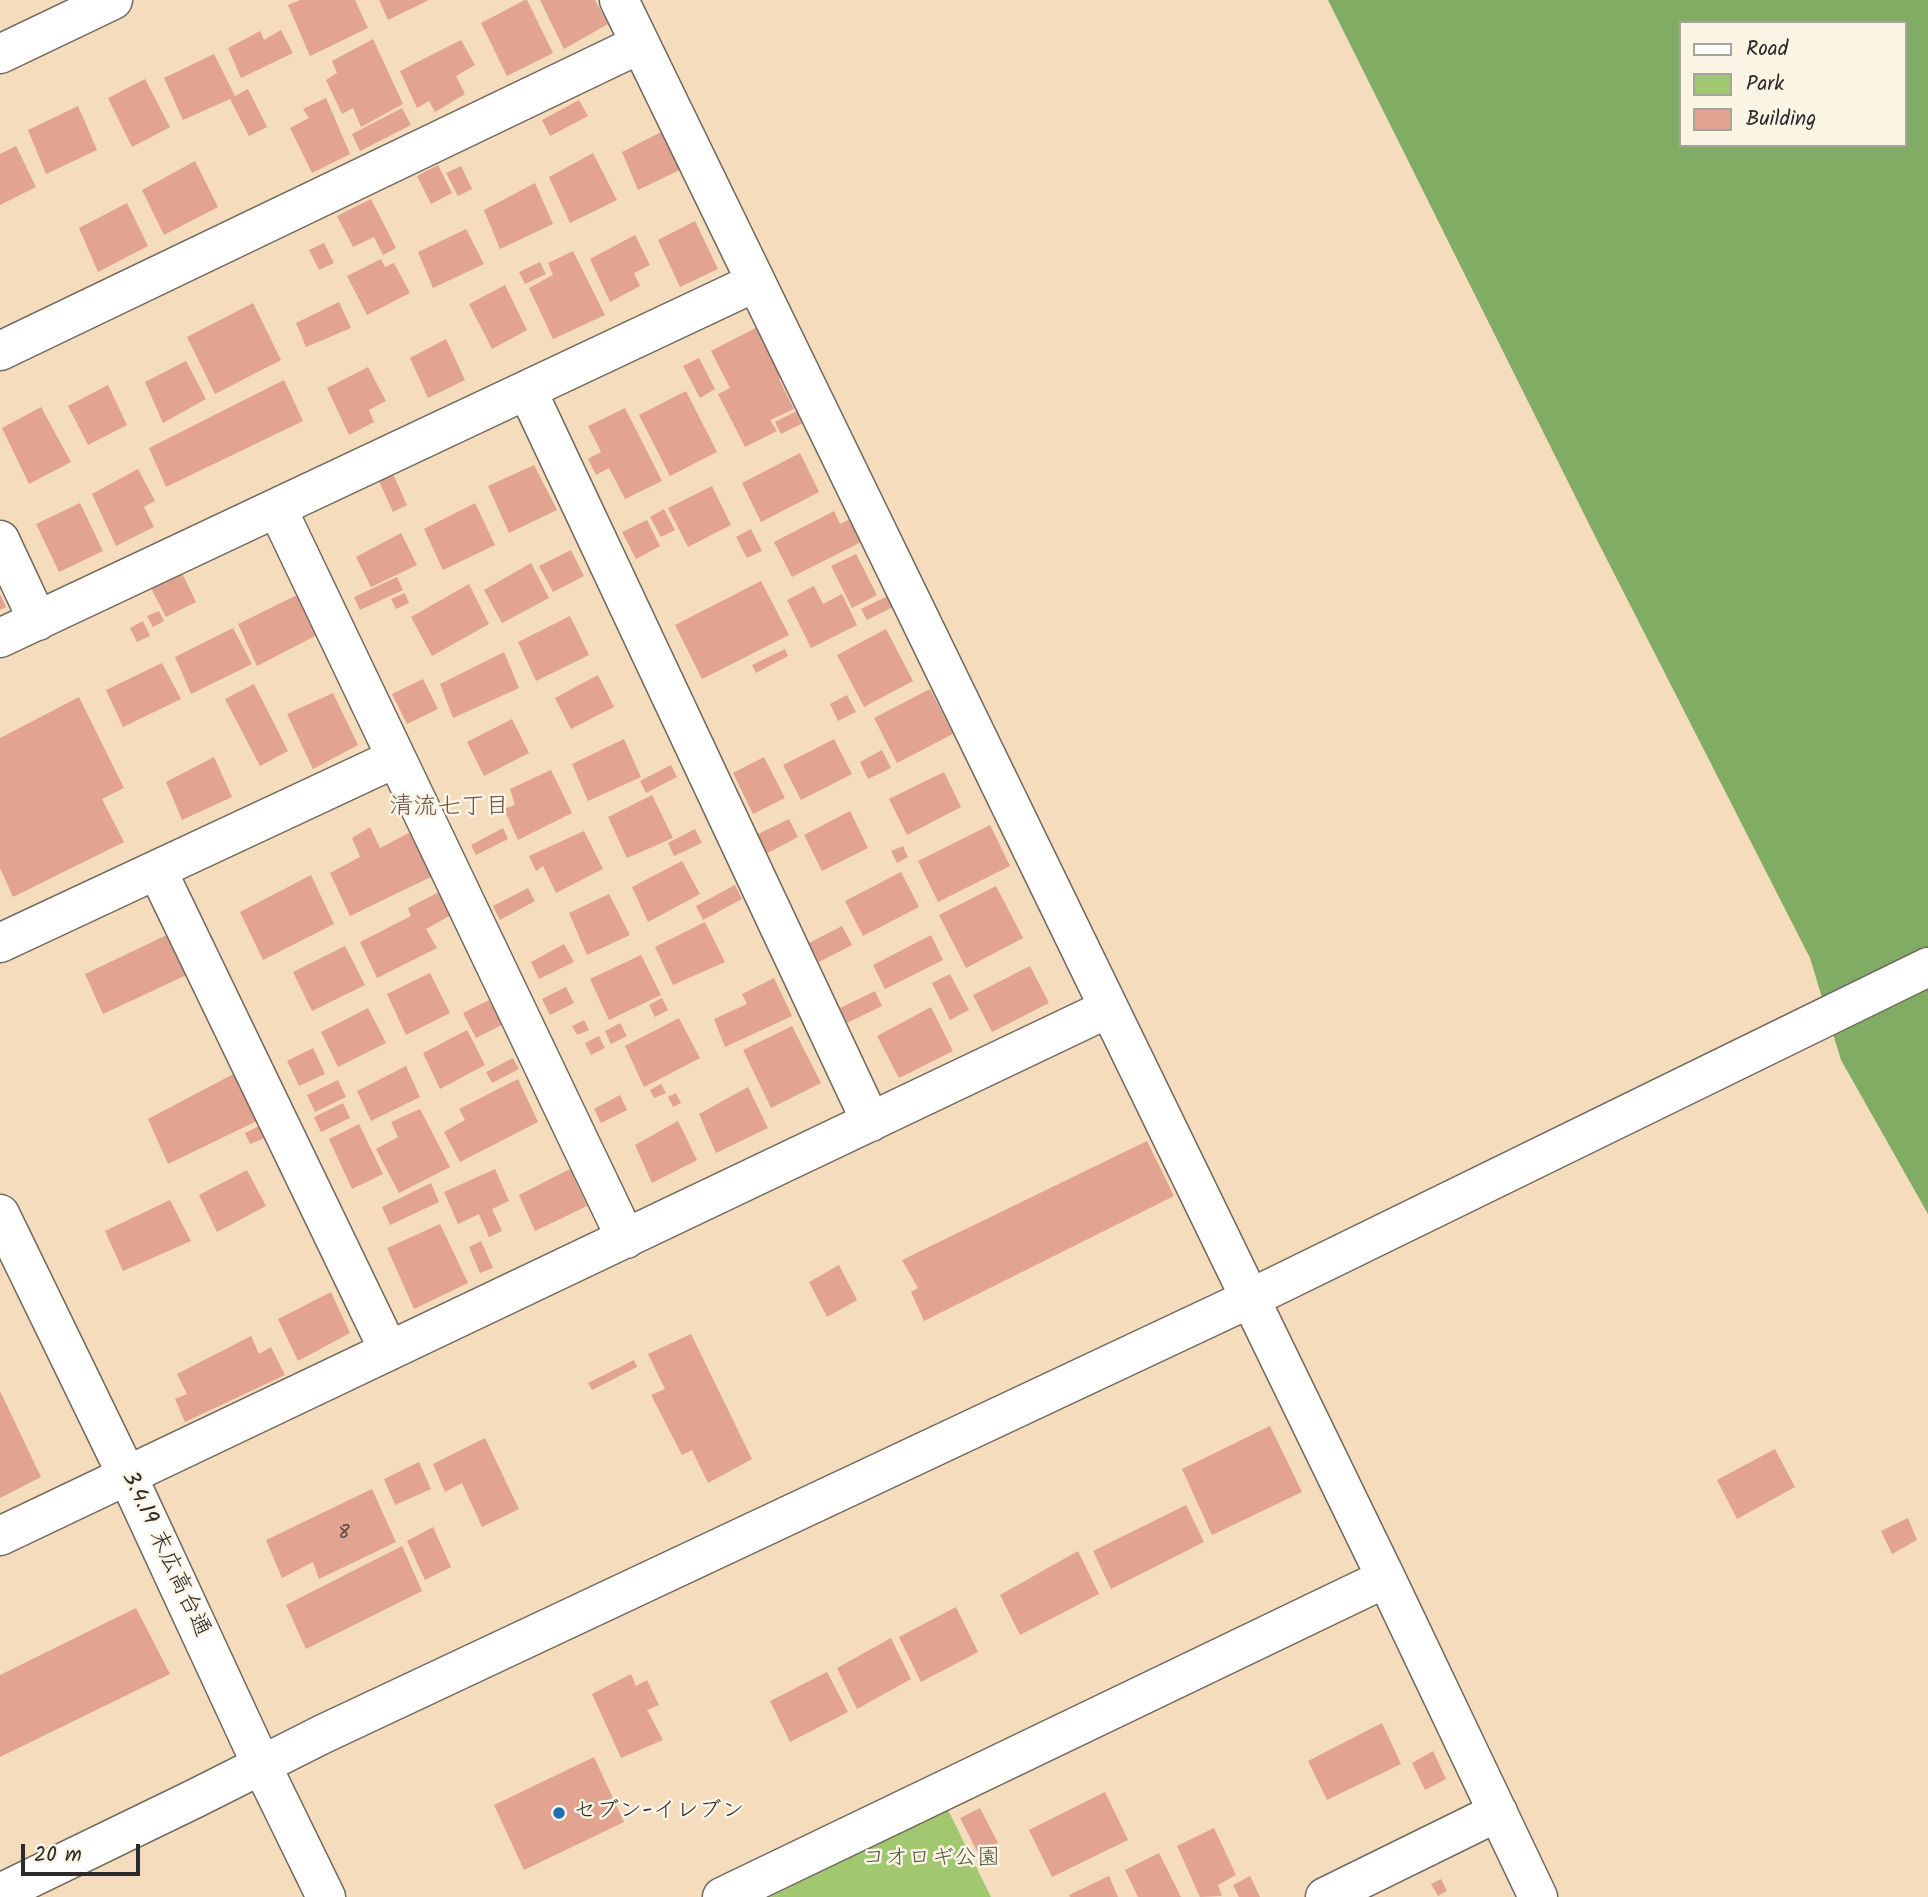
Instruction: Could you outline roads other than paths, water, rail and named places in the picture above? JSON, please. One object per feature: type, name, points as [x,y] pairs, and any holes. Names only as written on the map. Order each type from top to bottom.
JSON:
[{"type":"street","points":[[0,54],[113,0]]},
{"type":"street","points":[[619,0],[1387,1578],[1538,1897]]},
{"type":"street","points":[[0,351],[640,44]]},
{"type":"street","points":[[0,638],[756,282]]},
{"type":"street","points":[[527,390],[871,1122]]},
{"type":"street","points":[[277,508],[626,1238]]},
{"type":"street","points":[[0,540],[38,621]]},
{"type":"street","points":[[0,943],[396,758]]},
{"type":"street","points":[[157,870],[389,1351]]},
{"type":"street","points":[[0,1893],[323,1734],[1251,1298],[1928,967]]},
{"type":"street","points":[[0,1536],[1110,1008]]},
{"type":"street","name":"3.4.19 末広高台通","points":[[0,1214],[326,1897]]},
{"type":"street","points":[[723,1897],[1387,1578]]},
{"type":"street","points":[[1325,1897],[1497,1812]]},
{"type":"place","name":"セブン-イレブン","points":[[559,1813]]},
{"type":"district","name":"清流七丁目","points":[[449,809]]},
{"type":"park label","name":"コオロギ公園","points":[[931,1860]]}]
